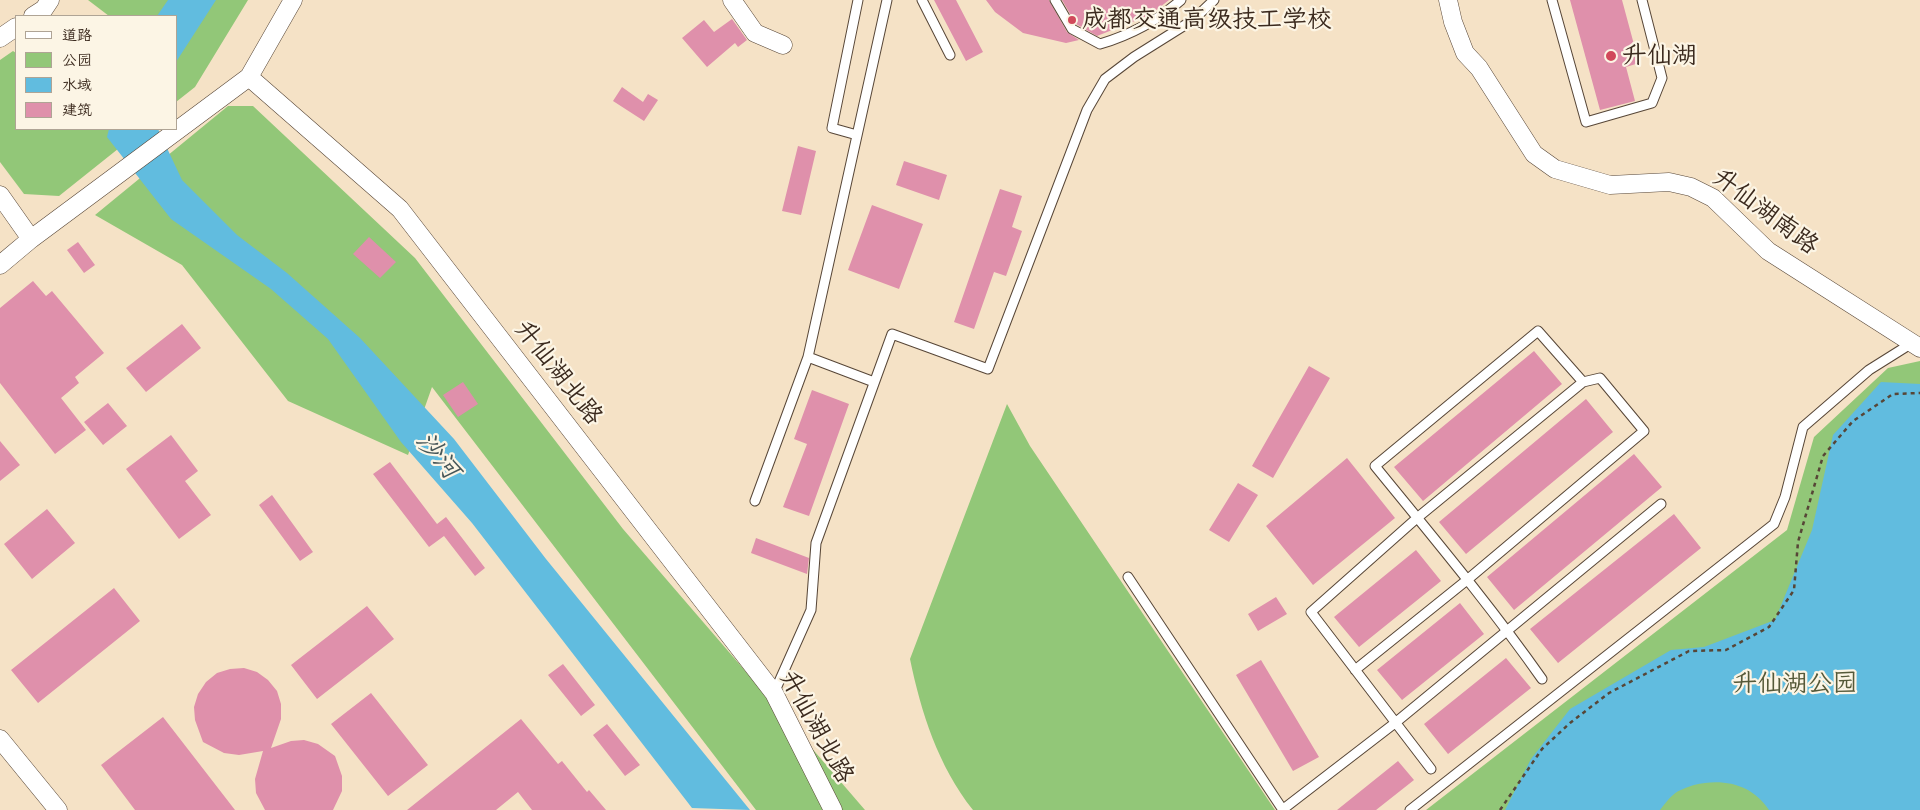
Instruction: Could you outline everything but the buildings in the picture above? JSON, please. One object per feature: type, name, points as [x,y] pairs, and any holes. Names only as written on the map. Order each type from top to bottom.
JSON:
[{"type":"street","points":[[35,15],[44,9],[50,0]]},
{"type":"street","points":[[0,265],[31,239],[249,77],[293,0]]},
{"type":"street","points":[[732,0],[755,33],[784,45]]},
{"type":"street","name":"升仙湖南路","points":[[1448,0],[1452,22],[1466,52],[1479,68],[1534,154],[1555,169],[1610,185],[1669,182],[1691,187],[1713,198],[1768,251],[1916,346]]},
{"type":"street","points":[[0,38],[15,28]]},
{"type":"street","name":"升仙湖北路","points":[[249,77],[400,209],[774,693],[832,810]]},
{"type":"street","points":[[0,195],[31,239]]},
{"type":"street","points":[[0,739],[58,810]]},
{"type":"lane","points":[[857,135],[832,128],[858,0]]},
{"type":"lane","points":[[755,501],[808,357],[887,0]]},
{"type":"lane","points":[[922,0],[950,55]]},
{"type":"lane","points":[[1054,0],[1072,30],[1100,44],[1122,37],[1164,15],[1181,0]]},
{"type":"lane","points":[[774,693],[811,610],[816,543],[892,334],[988,369],[1086,110],[1105,79],[1134,57],[1193,20],[1214,0]]},
{"type":"lane","points":[[1552,0],[1586,122],[1652,103],[1662,78],[1642,0]]},
{"type":"lane","points":[[1542,679],[1508,630],[1375,466],[1538,331],[1583,382]]},
{"type":"lane","points":[[1410,810],[1774,524],[1784,497],[1803,427],[1869,370],[1916,346]]},
{"type":"lane","points":[[808,357],[874,382]]},
{"type":"lane","points":[[1355,670],[1467,580],[1644,431],[1600,378],[1583,382],[1416,518],[1311,612],[1355,670],[1431,769]]},
{"type":"lane","points":[[1128,577],[1283,810],[1396,723],[1661,504]]},
{"type":"path","points":[[1500,810],[1542,749],[1570,723],[1609,693],[1689,651],[1726,650],[1769,626],[1794,590],[1798,542],[1823,456],[1853,421],[1893,394],[1920,394]]},
{"type":"green space","points":[[88,0],[248,0],[195,87],[178,100],[178,15],[108,15]]},
{"type":"green space","points":[[13,51],[15,52],[15,130],[142,130],[59,196],[24,194],[0,162],[0,60]]},
{"type":"green space","points":[[228,106],[253,106],[415,258],[623,529],[865,810],[756,810],[432,387],[408,455],[288,401],[182,265],[95,215]]},
{"type":"green space","name":"升仙湖公园","points":[[1920,361],[1920,810],[1426,810],[1787,530],[1814,437],[1888,368]]},
{"type":"green space","points":[[1007,404],[1030,446],[1275,810],[973,810],[961,793],[932,738],[910,659]]},
{"type":"water","points":[[168,0],[216,0],[178,59],[178,15],[158,15]]},
{"type":"water","name":"沙河","points":[[109,130],[158,130],[182,180],[237,235],[287,273],[360,338],[454,439],[546,559],[750,810],[692,808],[472,523],[401,442],[328,339],[271,289],[171,219],[107,137]]},
{"type":"water","name":"升仙湖公园","points":[[1881,382],[1920,384],[1920,810],[1769,810],[1754,794],[1745,789],[1736,785],[1716,782],[1694,785],[1680,790],[1660,810],[1505,810],[1531,759],[1570,709],[1671,650],[1704,647],[1775,620],[1812,530],[1833,435]]},
{"type":"place","name":"成都交通高级技工学校","points":[[1072,20]]},
{"type":"place","name":"升仙湖","points":[[1611,56]]}]
